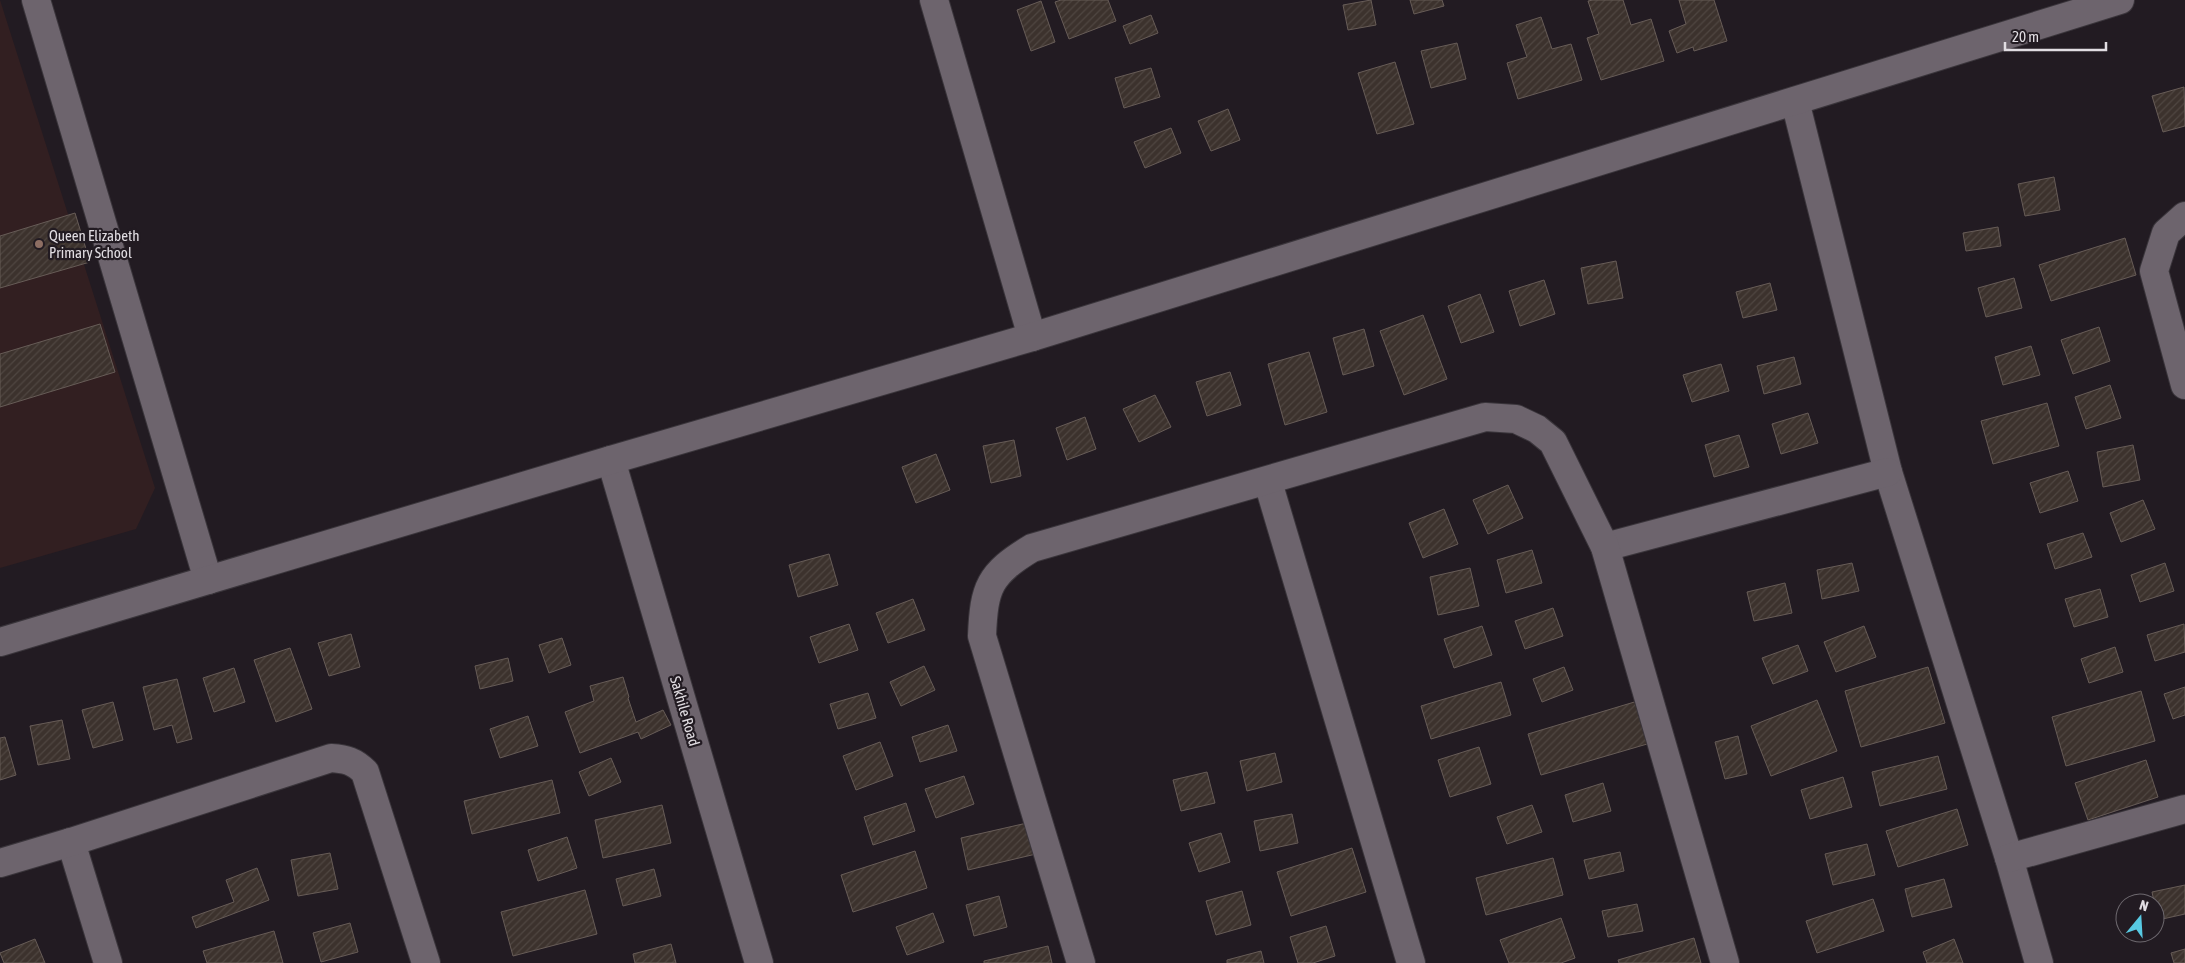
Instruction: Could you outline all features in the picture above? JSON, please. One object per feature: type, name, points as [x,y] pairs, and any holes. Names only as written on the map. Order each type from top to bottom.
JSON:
[{"type":"street","points":[[36,0],[208,580]]},
{"type":"street","points":[[934,0],[1032,337]]},
{"type":"street","points":[[0,642],[610,460],[1032,337],[2120,0]]},
{"type":"street","points":[[1794,101],[1888,472],[2009,858],[2039,963]]},
{"type":"street","points":[[2185,216],[2166,233],[2154,271],[2185,385]]},
{"type":"street","points":[[1081,963],[982,636],[983,604],[995,576],[1009,562],[1032,548],[1268,482],[1486,417],[1516,419],[1537,429],[1553,442],[1605,547],[1725,963]]},
{"type":"street","name":"Sakhile Road","points":[[610,460],[759,963]]},
{"type":"street","points":[[1605,547],[1888,472]]},
{"type":"street","points":[[1268,482],[1411,963]]},
{"type":"street","points":[[0,863],[331,758],[346,759],[356,763],[364,772],[426,963]]},
{"type":"street","points":[[2009,858],[2185,809]]},
{"type":"street","points":[[71,842],[108,963]]},
{"type":"shaded area","name":"Queen Elizabeth Primary School","points":[[0,0],[155,488],[136,529],[0,568]]},
{"type":"building","points":[[1061,0],[1108,0],[1116,21],[1069,39],[1055,2]]},
{"type":"building","points":[[1371,0],[1376,25],[1348,30],[1343,5]]},
{"type":"building","points":[[1410,0],[1442,0],[1444,6],[1414,14]]},
{"type":"building","points":[[1623,0],[1631,25],[1651,19],[1664,61],[1601,80],[1587,38],[1599,34],[1588,1]]},
{"type":"building","points":[[1679,0],[1714,0],[1727,41],[1694,51],[1693,47],[1677,53],[1669,31],[1686,24]]},
{"type":"building","points":[[1041,1],[1055,42],[1031,51],[1017,10]]},
{"type":"building","points":[[1151,15],[1158,33],[1130,44],[1123,26]]},
{"type":"building","points":[[1541,17],[1552,49],[1571,44],[1582,80],[1518,99],[1507,63],[1527,57],[1516,25]]},
{"type":"building","points":[[1457,43],[1466,79],[1431,88],[1421,51]]},
{"type":"building","points":[[1395,62],[1414,124],[1377,134],[1358,73]]},
{"type":"building","points":[[1151,68],[1160,97],[1124,108],[1115,78]]},
{"type":"building","points":[[2184,87],[2185,126],[2163,132],[2152,96]]},
{"type":"building","points":[[1228,109],[1240,140],[1211,151],[1198,121]]},
{"type":"building","points":[[1171,128],[1181,153],[1145,168],[1134,142]]},
{"type":"building","points":[[2054,177],[2060,210],[2025,216],[2018,184]]},
{"type":"building","points":[[75,213],[90,262],[0,288],[0,236]]},
{"type":"building","points":[[1998,227],[2001,246],[1966,251],[1963,233]]},
{"type":"building","points":[[2125,238],[2136,275],[2051,301],[2039,265]]},
{"type":"building","points":[[1616,261],[1623,298],[1588,304],[1581,268]]},
{"type":"building","points":[[2014,278],[2022,308],[1986,317],[1978,288]]},
{"type":"building","points":[[1544,280],[1555,314],[1520,326],[1509,291]]},
{"type":"building","points":[[1770,283],[1777,310],[1743,318],[1736,292]]},
{"type":"building","points":[[1480,294],[1494,332],[1461,343],[1448,306]]},
{"type":"building","points":[[1423,315],[1447,379],[1404,395],[1380,331]]},
{"type":"building","points":[[100,324],[115,372],[0,407],[0,354]]},
{"type":"building","points":[[2099,327],[2110,361],[2073,374],[2061,340]]},
{"type":"building","points":[[1364,329],[1374,366],[1343,375],[1333,338]]},
{"type":"building","points":[[2031,346],[2040,375],[2003,385],[1995,357]]},
{"type":"building","points":[[1309,352],[1327,412],[1285,425],[1268,364]]},
{"type":"building","points":[[1794,357],[1801,384],[1764,394],[1757,366]]},
{"type":"building","points":[[1721,364],[1729,391],[1692,402],[1683,375]]},
{"type":"building","points":[[1230,372],[1241,405],[1207,416],[1196,382]]},
{"type":"building","points":[[2110,385],[2121,418],[2086,429],[2075,397]]},
{"type":"building","points":[[1155,395],[1171,427],[1139,442],[1123,409]]},
{"type":"building","points":[[2047,403],[2059,446],[1993,464],[1981,421]]},
{"type":"building","points":[[1808,413],[1818,443],[1781,454],[1772,424]]},
{"type":"building","points":[[1085,417],[1096,449],[1067,460],[1056,428]]},
{"type":"building","points":[[1739,435],[1749,467],[1714,477],[1705,445]]},
{"type":"building","points":[[1014,440],[1021,476],[991,483],[983,446]]},
{"type":"building","points":[[2133,445],[2140,480],[2103,487],[2097,452]]},
{"type":"building","points":[[936,454],[950,490],[916,503],[902,467]]},
{"type":"building","points":[[2068,471],[2078,501],[2040,513],[2030,483]]},
{"type":"building","points":[[1508,485],[1523,518],[1488,534],[1473,500]]},
{"type":"building","points":[[2143,500],[2155,529],[2121,542],[2110,513]]},
{"type":"building","points":[[1444,509],[1458,544],[1423,558],[1409,523]]},
{"type":"building","points":[[2083,533],[2092,557],[2055,569],[2047,544]]},
{"type":"building","points":[[1532,550],[1542,583],[1506,593],[1497,560]]},
{"type":"building","points":[[829,554],[838,585],[798,597],[789,565]]},
{"type":"building","points":[[1852,563],[1859,591],[1822,599],[1817,570]]},
{"type":"building","points":[[2165,563],[2174,591],[2140,602],[2131,575]]},
{"type":"building","points":[[1470,568],[1479,606],[1438,615],[1430,577]]},
{"type":"building","points":[[1785,583],[1792,613],[1754,621],[1747,592]]},
{"type":"building","points":[[2100,589],[2108,617],[2074,627],[2065,599]]},
{"type":"building","points":[[913,599],[925,630],[888,643],[876,613]]},
{"type":"building","points":[[1553,608],[1563,636],[1525,649],[1515,621]]},
{"type":"building","points":[[849,624],[858,650],[819,663],[810,637]]},
{"type":"building","points":[[2184,624],[2185,652],[2155,661],[2147,635]]},
{"type":"building","points":[[1482,626],[1492,655],[1454,668],[1444,639]]},
{"type":"building","points":[[1864,626],[1876,657],[1836,672],[1824,642]]},
{"type":"building","points":[[351,634],[360,667],[329,676],[318,643]]},
{"type":"building","points":[[562,638],[571,665],[549,673],[539,645]]},
{"type":"building","points":[[1798,645],[1808,671],[1773,684],[1762,658]]},
{"type":"building","points":[[2115,647],[2123,672],[2089,683],[2081,659]]},
{"type":"building","points":[[290,648],[312,709],[276,722],[254,660]]},
{"type":"building","points":[[508,658],[513,681],[480,689],[475,666]]},
{"type":"building","points":[[924,666],[935,690],[901,706],[890,682]]},
{"type":"building","points":[[1564,667],[1573,690],[1542,702],[1533,679]]},
{"type":"building","points":[[1928,667],[1945,723],[1861,747],[1845,691]]},
{"type":"building","points":[[234,668],[245,702],[214,712],[203,678]]},
{"type":"building","points":[[623,677],[636,722],[663,710],[671,725],[641,739],[638,732],[580,753],[565,712],[594,701],[590,686]]},
{"type":"building","points":[[177,679],[192,739],[177,743],[172,725],[154,730],[143,687]]},
{"type":"building","points":[[1501,682],[1511,715],[1431,739],[1421,706]]},
{"type":"building","points":[[2185,687],[2185,715],[2173,719],[2164,694]]},
{"type":"building","points":[[2141,691],[2155,741],[2066,766],[2052,717]]},
{"type":"building","points":[[868,693],[876,718],[838,729],[830,704]]},
{"type":"building","points":[[1641,700],[1654,742],[1541,775],[1528,734]]},
{"type":"building","points":[[1817,700],[1837,751],[1771,776],[1751,726]]},
{"type":"building","points":[[113,702],[123,740],[93,748],[82,710]]},
{"type":"building","points":[[528,716],[538,746],[500,758],[490,729]]},
{"type":"building","points":[[62,720],[70,759],[38,765],[30,726]]},
{"type":"building","points":[[948,725],[957,751],[920,762],[912,737]]},
{"type":"building","points":[[1738,736],[1747,774],[1725,779],[1715,742]]},
{"type":"building","points":[[5,737],[16,775],[0,780],[0,738]]},
{"type":"building","points":[[880,742],[893,776],[856,790],[843,756]]},
{"type":"building","points":[[1479,747],[1491,784],[1450,797],[1438,760]]},
{"type":"building","points":[[1275,753],[1282,782],[1247,791],[1240,761]]},
{"type":"building","points":[[1938,756],[1947,789],[1880,806],[1872,772]]},
{"type":"building","points":[[611,758],[621,782],[589,796],[579,772]]},
{"type":"building","points":[[2146,760],[2158,797],[2088,820],[2075,783]]},
{"type":"building","points":[[1207,772],[1215,803],[1181,811],[1173,780]]},
{"type":"building","points":[[964,776],[974,804],[936,818],[925,789]]},
{"type":"building","points":[[1843,777],[1852,807],[1810,819],[1801,790]]},
{"type":"building","points":[[552,780],[560,813],[472,834],[464,801]]},
{"type":"building","points":[[1603,783],[1611,811],[1573,822],[1565,795]]},
{"type":"building","points":[[906,803],[915,831],[873,845],[864,817]]},
{"type":"building","points":[[662,805],[671,843],[603,858],[595,820]]},
{"type":"building","points":[[1532,805],[1542,832],[1507,844],[1497,817]]},
{"type":"building","points":[[1957,809],[1968,845],[1898,867],[1886,831]]},
{"type":"building","points":[[1292,814],[1298,843],[1260,851],[1254,821]]},
{"type":"building","points":[[1027,823],[1036,854],[968,870],[961,838]]},
{"type":"building","points":[[1221,833],[1230,862],[1199,872],[1189,843]]},
{"type":"building","points":[[567,837],[577,868],[538,881],[528,850]]},
{"type":"building","points":[[1867,844],[1875,875],[1833,885],[1825,854]]},
{"type":"building","points":[[1352,848],[1366,892],[1291,916],[1277,872]]},
{"type":"building","points":[[915,851],[927,888],[853,912],[841,875]]},
{"type":"building","points":[[1620,852],[1624,871],[1589,879],[1584,860]]},
{"type":"building","points":[[330,853],[338,889],[298,896],[291,860]]},
{"type":"building","points":[[1553,858],[1563,895],[1486,915],[1476,878]]},
{"type":"building","points":[[257,868],[269,900],[196,928],[192,917],[234,902],[226,880]]},
{"type":"building","points":[[654,869],[661,896],[623,906],[616,879]]},
{"type":"building","points":[[1944,879],[1952,907],[1912,917],[1905,889]]},
{"type":"building","points":[[2185,885],[2185,914],[2165,918],[2165,893],[2152,892]]},
{"type":"building","points":[[585,890],[597,934],[513,956],[501,912]]},
{"type":"building","points":[[1242,891],[1251,925],[1216,935],[1206,901]]},
{"type":"building","points":[[999,896],[1007,927],[974,936],[966,905]]},
{"type":"building","points":[[1873,899],[1884,931],[1817,953],[1806,921]]},
{"type":"building","points":[[1637,904],[1643,931],[1608,937],[1602,911]]},
{"type":"building","points":[[933,913],[944,942],[907,955],[896,927]]},
{"type":"building","points":[[1561,918],[1575,958],[1561,963],[1509,963],[1500,940]]},
{"type":"building","points":[[350,923],[358,952],[321,962],[313,933]]},
{"type":"building","points":[[1326,926],[1335,956],[1313,963],[1298,963],[1290,937]]},
{"type":"building","points":[[274,931],[283,963],[207,963],[203,951]]},
{"type":"building","points":[[1694,938],[1701,963],[1619,963],[1618,960]]},
{"type":"building","points":[[35,939],[45,963],[4,963],[0,953]]},
{"type":"building","points":[[1954,939],[1963,963],[1927,963],[1923,952]]},
{"type":"building","points":[[671,944],[676,963],[635,963],[633,954]]},
{"type":"building","points":[[1048,946],[1052,963],[984,963],[984,961]]},
{"type":"building","points":[[2185,949],[2185,963],[2174,963],[2171,953]]},
{"type":"building","points":[[1261,951],[1264,963],[1227,963],[1227,960]]},
{"type":"place","name":"Queen Elizabeth Primary School","points":[[39,244]]}]
